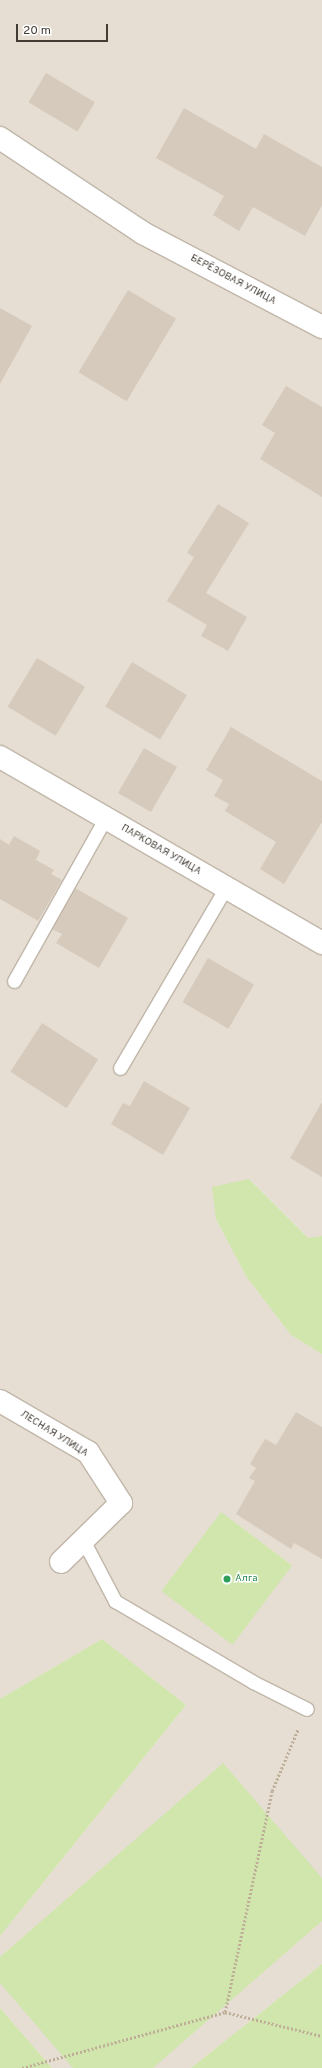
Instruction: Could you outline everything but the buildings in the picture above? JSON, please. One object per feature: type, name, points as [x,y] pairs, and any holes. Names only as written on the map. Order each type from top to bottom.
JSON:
[{"type":"street","name":"БЕРЁЗОВАЯ УЛИЦА","points":[[0,138],[143,233],[322,327]]},
{"type":"street","name":"ПАРКОВАЯ УЛИЦА","points":[[0,757],[106,817],[322,944]]},
{"type":"street","name":"ЛЕСНАЯ УЛИЦА","points":[[0,1401],[88,1452],[121,1503],[61,1562]]},
{"type":"lane","points":[[14,981],[106,817]]},
{"type":"lane","points":[[120,1068],[226,887]]},
{"type":"lane","points":[[83,1540],[115,1601],[253,1682],[307,1709]]},
{"type":"path","points":[[225,2012],[272,1791],[307,1709]]},
{"type":"path","points":[[22,2068],[225,2012],[322,2036]]},
{"type":"shaded area","points":[[0,0],[322,0],[322,1236],[308,1238],[249,1179],[216,1219],[246,1276],[291,1335],[322,1354],[322,1964],[191,2068],[52,2068],[0,2008],[0,1936],[186,1705],[102,1639],[0,1699]]},
{"type":"green space","points":[[249,1179],[308,1238],[322,1236],[322,1354],[291,1335],[246,1276],[216,1219],[212,1187]]},
{"type":"green space","name":"Алга","points":[[221,1512],[292,1566],[232,1645],[161,1591]]},
{"type":"green space","points":[[102,1639],[186,1705],[0,1936],[0,1699]]},
{"type":"green space","points":[[223,1763],[322,1878],[322,1921],[153,2068],[73,2068],[0,1983],[0,1957]]},
{"type":"green space","points":[[322,1964],[322,2068],[191,2068]]},
{"type":"green space","points":[[0,2008],[52,2068],[0,2068]]},
{"type":"place","name":"Алга","points":[[227,1579]]}]
